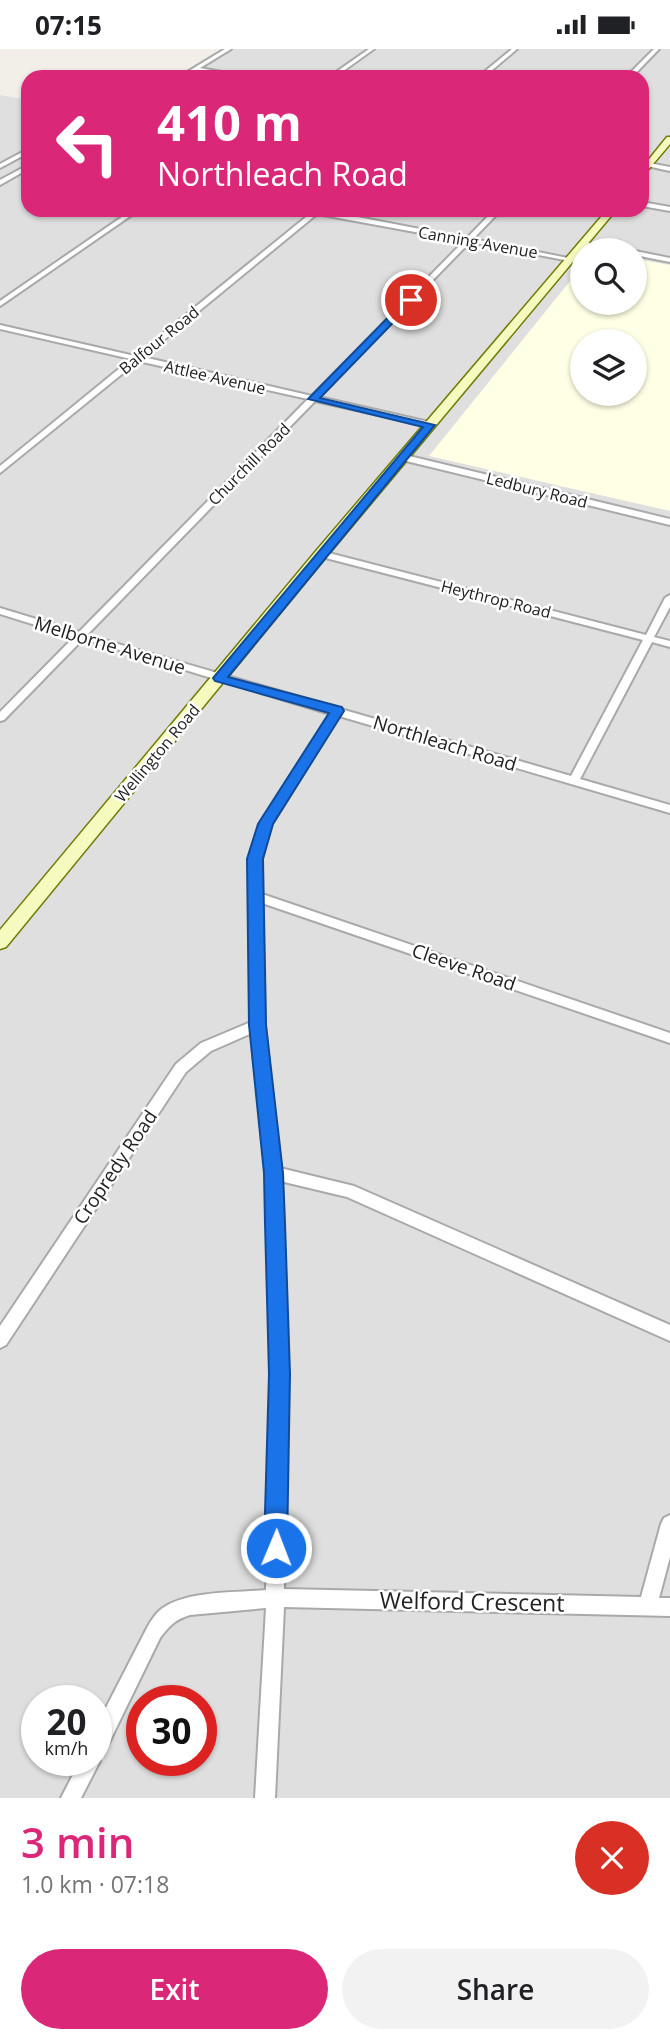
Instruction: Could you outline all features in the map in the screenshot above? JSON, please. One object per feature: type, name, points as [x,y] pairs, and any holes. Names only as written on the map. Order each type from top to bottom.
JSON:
[{"type":"main road","points":[[649,165],[670,139]]},
{"type":"main road","name":"Wellington Road","points":[[587,238],[606,217]]},
{"type":"main road","name":"Wellington Road","points":[[0,942],[321,554],[405,458],[570,259]]},
{"type":"street","points":[[195,69],[229,49]]},
{"type":"street","points":[[342,70],[372,49]]},
{"type":"street","points":[[490,70],[515,49]]},
{"type":"street","points":[[636,70],[657,49]]},
{"type":"street","points":[[195,69],[201,70]]},
{"type":"street","points":[[0,166],[21,155]]},
{"type":"street","points":[[649,165],[670,169]]},
{"type":"street","points":[[0,183],[21,171]]},
{"type":"street","points":[[649,205],[670,209]]},
{"type":"street","points":[[0,303],[126,217]]},
{"type":"street","name":"Balfour Road","points":[[0,470],[309,217]]},
{"type":"street","name":"Canning Avenue","points":[[348,217],[570,259]]},
{"type":"street","name":"Churchill Road","points":[[0,718],[491,217]]},
{"type":"street","points":[[647,255],[670,260]]},
{"type":"street","name":"Attlee Avenue","points":[[0,327],[430,425]]},
{"type":"street","name":"Ledbury Road","points":[[405,458],[670,522]]},
{"type":"street","name":"Heythrop Road","points":[[321,554],[670,644]]},
{"type":"street","points":[[574,781],[670,598]]},
{"type":"street","name":"Melborne Avenue","points":[[0,611],[219,678]]},
{"type":"street","name":"Northleach Road","points":[[219,678],[670,809]]},
{"type":"street","points":[[265,1798],[275,1598],[279,1374],[273,1173],[258,1025],[255,859],[265,824],[337,711]]},
{"type":"street","name":"Cleeve Road","points":[[257,897],[670,1038]]},
{"type":"street","name":"Cropredy Road","points":[[0,1340],[181,1068],[206,1047],[258,1025]]},
{"type":"street","points":[[273,1173],[349,1191],[670,1333]]},
{"type":"street","points":[[648,1606],[670,1524]]},
{"type":"street","name":"Welford Crescent","points":[[112,1717],[163,1619],[176,1610],[190,1606],[275,1598],[670,1607]]},
{"type":"street","points":[[71,1798],[82,1776]]},
{"type":"shaded area","points":[[230,49],[670,49],[670,1798],[0,1798],[0,95],[21,99],[21,217],[649,217],[649,70],[195,70]]},
{"type":"shaded area","points":[[647,261],[670,265],[670,511],[429,456],[570,281],[570,315],[647,315]]},
{"type":"route","points":[[276,1548],[279,1374],[275,1223],[273,1173],[258,1025],[255,859],[265,824],[337,711],[219,678],[430,425],[313,399],[411,300]]}]
